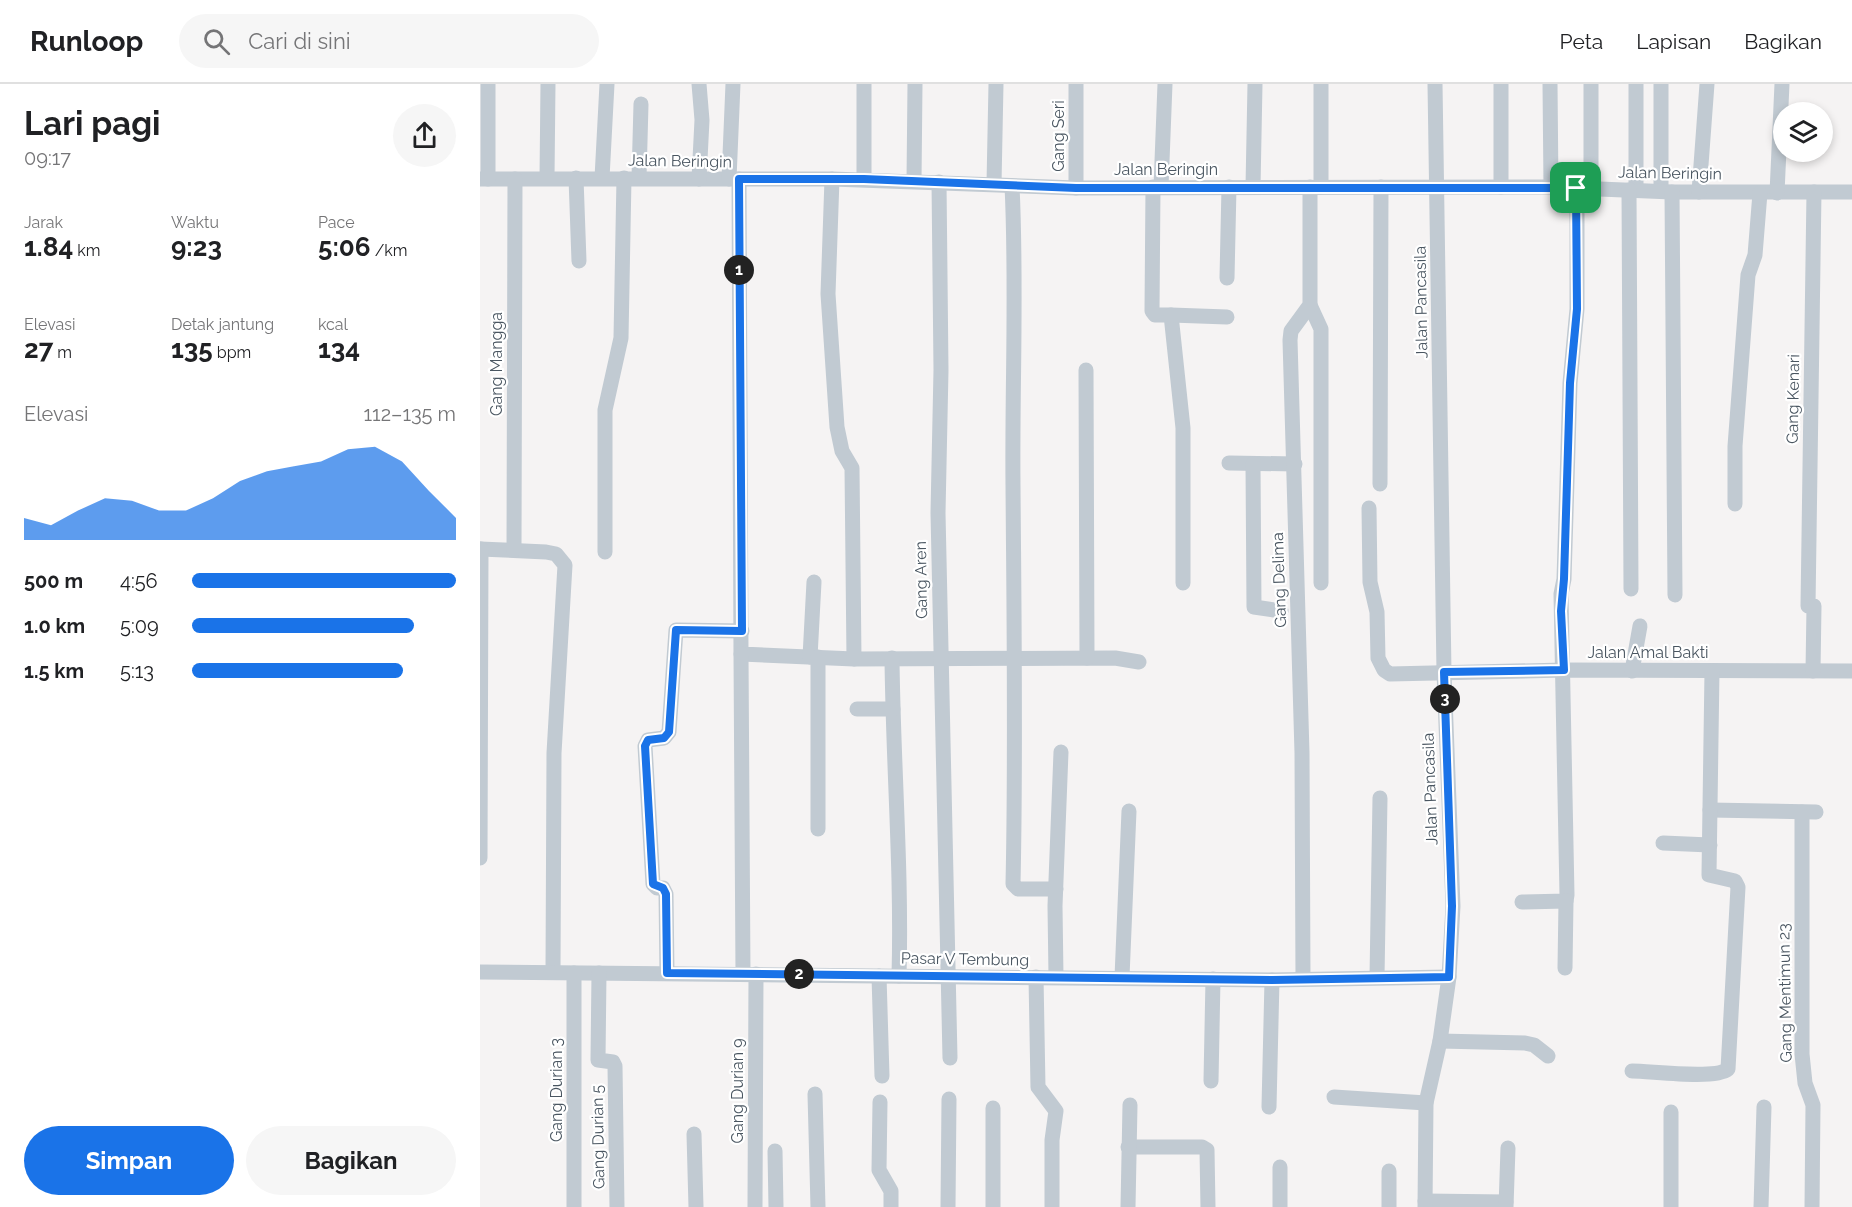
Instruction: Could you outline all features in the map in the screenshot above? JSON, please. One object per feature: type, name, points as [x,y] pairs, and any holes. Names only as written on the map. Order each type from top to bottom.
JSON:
[{"type":"street","points":[[484,179],[488,84]]},
{"type":"street","points":[[547,178],[548,84]]},
{"type":"street","points":[[602,178],[607,84]]},
{"type":"street","points":[[699,84],[702,120],[699,179]]},
{"type":"street","name":"Gang Durian 9","points":[[733,84],[741,654],[755,1207]]},
{"type":"street","points":[[864,84],[864,179]]},
{"type":"street","points":[[914,181],[915,84]]},
{"type":"street","points":[[994,184],[996,84]]},
{"type":"street","name":"Gang Seri","points":[[1076,84],[1076,188]]},
{"type":"street","points":[[1165,84],[1157,187],[1152,311],[1155,315],[1227,317]]},
{"type":"street","points":[[1253,187],[1255,84]]},
{"type":"street","points":[[1321,84],[1310,305],[1322,329],[1322,583]]},
{"type":"street","name":"Jalan Pancasila","points":[[1425,1204],[1426,1102],[1440,1041],[1449,977],[1452,906],[1444,672],[1435,84]]},
{"type":"street","points":[[1501,84],[1501,187]]},
{"type":"street","points":[[1550,84],[1551,187]]},
{"type":"street","points":[[1565,968],[1564,670],[1561,594],[1564,579],[1570,383],[1591,84]]},
{"type":"street","points":[[1631,589],[1633,190],[1636,84]]},
{"type":"street","points":[[1661,84],[1666,191],[1676,595]]},
{"type":"street","points":[[1699,192],[1707,84]]},
{"type":"street","points":[[1777,193],[1782,84]]},
{"type":"street","points":[[605,552],[605,410],[621,338],[632,178],[641,104]]},
{"type":"street","points":[[576,178],[579,261]]},
{"type":"street","points":[[832,178],[828,294],[838,435],[842,451],[852,468],[854,659]]},
{"type":"street","name":"Jalan Beringin","points":[[484,179],[832,178],[1076,188],[1551,187],[1699,192],[1852,192]]},
{"type":"street","name":"Gang Mangga","points":[[514,550],[515,179]]},
{"type":"street","name":"Gang Aren","points":[[939,182],[941,370],[938,513],[950,1058]]},
{"type":"street","points":[[1012,186],[1016,304],[1013,483],[1016,657],[1013,884],[1018,889],[1056,889]]},
{"type":"street","points":[[1227,278],[1229,187]]},
{"type":"street","points":[[1380,484],[1381,187]]},
{"type":"street","name":"Gang Kenari","points":[[1813,671],[1814,606],[1808,606],[1814,192]]},
{"type":"street","points":[[1735,504],[1736,446],[1748,275],[1755,255],[1760,193]]},
{"type":"street","name":"Gang Delima","points":[[1303,979],[1302,753],[1295,581],[1295,464],[1291,331],[1310,305]]},
{"type":"street","points":[[1171,315],[1183,428],[1183,583]]},
{"type":"street","points":[[1086,370],[1087,658]]},
{"type":"street","points":[[1229,464],[1295,464]]},
{"type":"street","points":[[1252,464],[1254,608],[1281,611]]},
{"type":"street","name":"Jalan Amal Bakti","points":[[1369,508],[1370,582],[1377,612],[1378,658],[1384,670],[1390,674],[1564,670],[1852,671]]},
{"type":"street","points":[[480,858],[481,549],[546,552],[560,557],[565,565],[554,753],[553,972]]},
{"type":"street","points":[[814,582],[818,829]]},
{"type":"street","points":[[1632,670],[1640,626]]},
{"type":"street","points":[[667,973],[666,894],[663,888],[653,884],[645,746],[648,740],[664,738],[669,732],[676,630],[742,631]]},
{"type":"street","points":[[741,654],[854,659],[1087,658],[1139,662]]},
{"type":"street","points":[[892,658],[897,800],[898,976]]},
{"type":"street","points":[[1632,1071],[1703,1074],[1721,1073],[1728,1069],[1738,887],[1735,881],[1710,875],[1712,670]]},
{"type":"street","points":[[857,709],[893,709]]},
{"type":"street","points":[[1056,977],[1060,752]]},
{"type":"street","points":[[1377,977],[1380,798]]},
{"type":"street","name":"Gang Mentimun 23","points":[[1710,810],[1809,812],[1802,1054],[1805,1083],[1813,1106],[1812,1207]]},
{"type":"street","points":[[1122,977],[1129,811]]},
{"type":"street","points":[[1663,843],[1710,845]]},
{"type":"street","points":[[1522,903],[1566,901]]},
{"type":"street","name":"Pasar V Tembung","points":[[480,972],[1272,980],[1449,977]]},
{"type":"street","name":"Gang Durian 3","points":[[574,973],[574,1207]]},
{"type":"street","name":"Gang Durian 5","points":[[599,973],[598,1057],[600,1061],[613,1062],[615,1066],[617,1207]]},
{"type":"street","points":[[879,976],[882,1076]]},
{"type":"street","points":[[1036,977],[1038,1087],[1056,1111],[1052,1140],[1052,1207]]},
{"type":"street","points":[[1211,1081],[1213,979]]},
{"type":"street","points":[[1269,1107],[1272,980]]},
{"type":"street","points":[[1440,1041],[1525,1043],[1534,1045],[1548,1056]]},
{"type":"street","points":[[814,1094],[818,1207]]},
{"type":"street","points":[[1334,1097],[1426,1102]]},
{"type":"street","points":[[948,1207],[949,1100]]},
{"type":"street","points":[[880,1102],[879,1170],[891,1191],[891,1207]]},
{"type":"street","points":[[1128,1207],[1130,1105]]},
{"type":"street","points":[[1761,1207],[1764,1107]]},
{"type":"street","points":[[993,1108],[993,1207]]},
{"type":"street","points":[[1671,1112],[1671,1207]]},
{"type":"street","points":[[694,1134],[696,1207]]},
{"type":"street","points":[[1128,1147],[1202,1147],[1207,1150],[1208,1207]]},
{"type":"street","points":[[1425,1204],[1506,1204],[1508,1148]]},
{"type":"street","points":[[775,1151],[776,1207]]},
{"type":"street","points":[[1280,1167],[1280,1207]]},
{"type":"street","points":[[1389,1171],[1389,1207]]},
{"type":"route","points":[[832,178],[1076,188],[1576,188],[1577,309],[1570,383],[1564,579],[1561,594],[1564,670],[1444,672],[1452,906],[1449,977],[1272,980],[667,973],[666,894],[663,888],[657,888],[653,884],[645,746],[648,740],[664,738],[669,732],[676,630],[742,631],[739,179],[832,178]]}]
